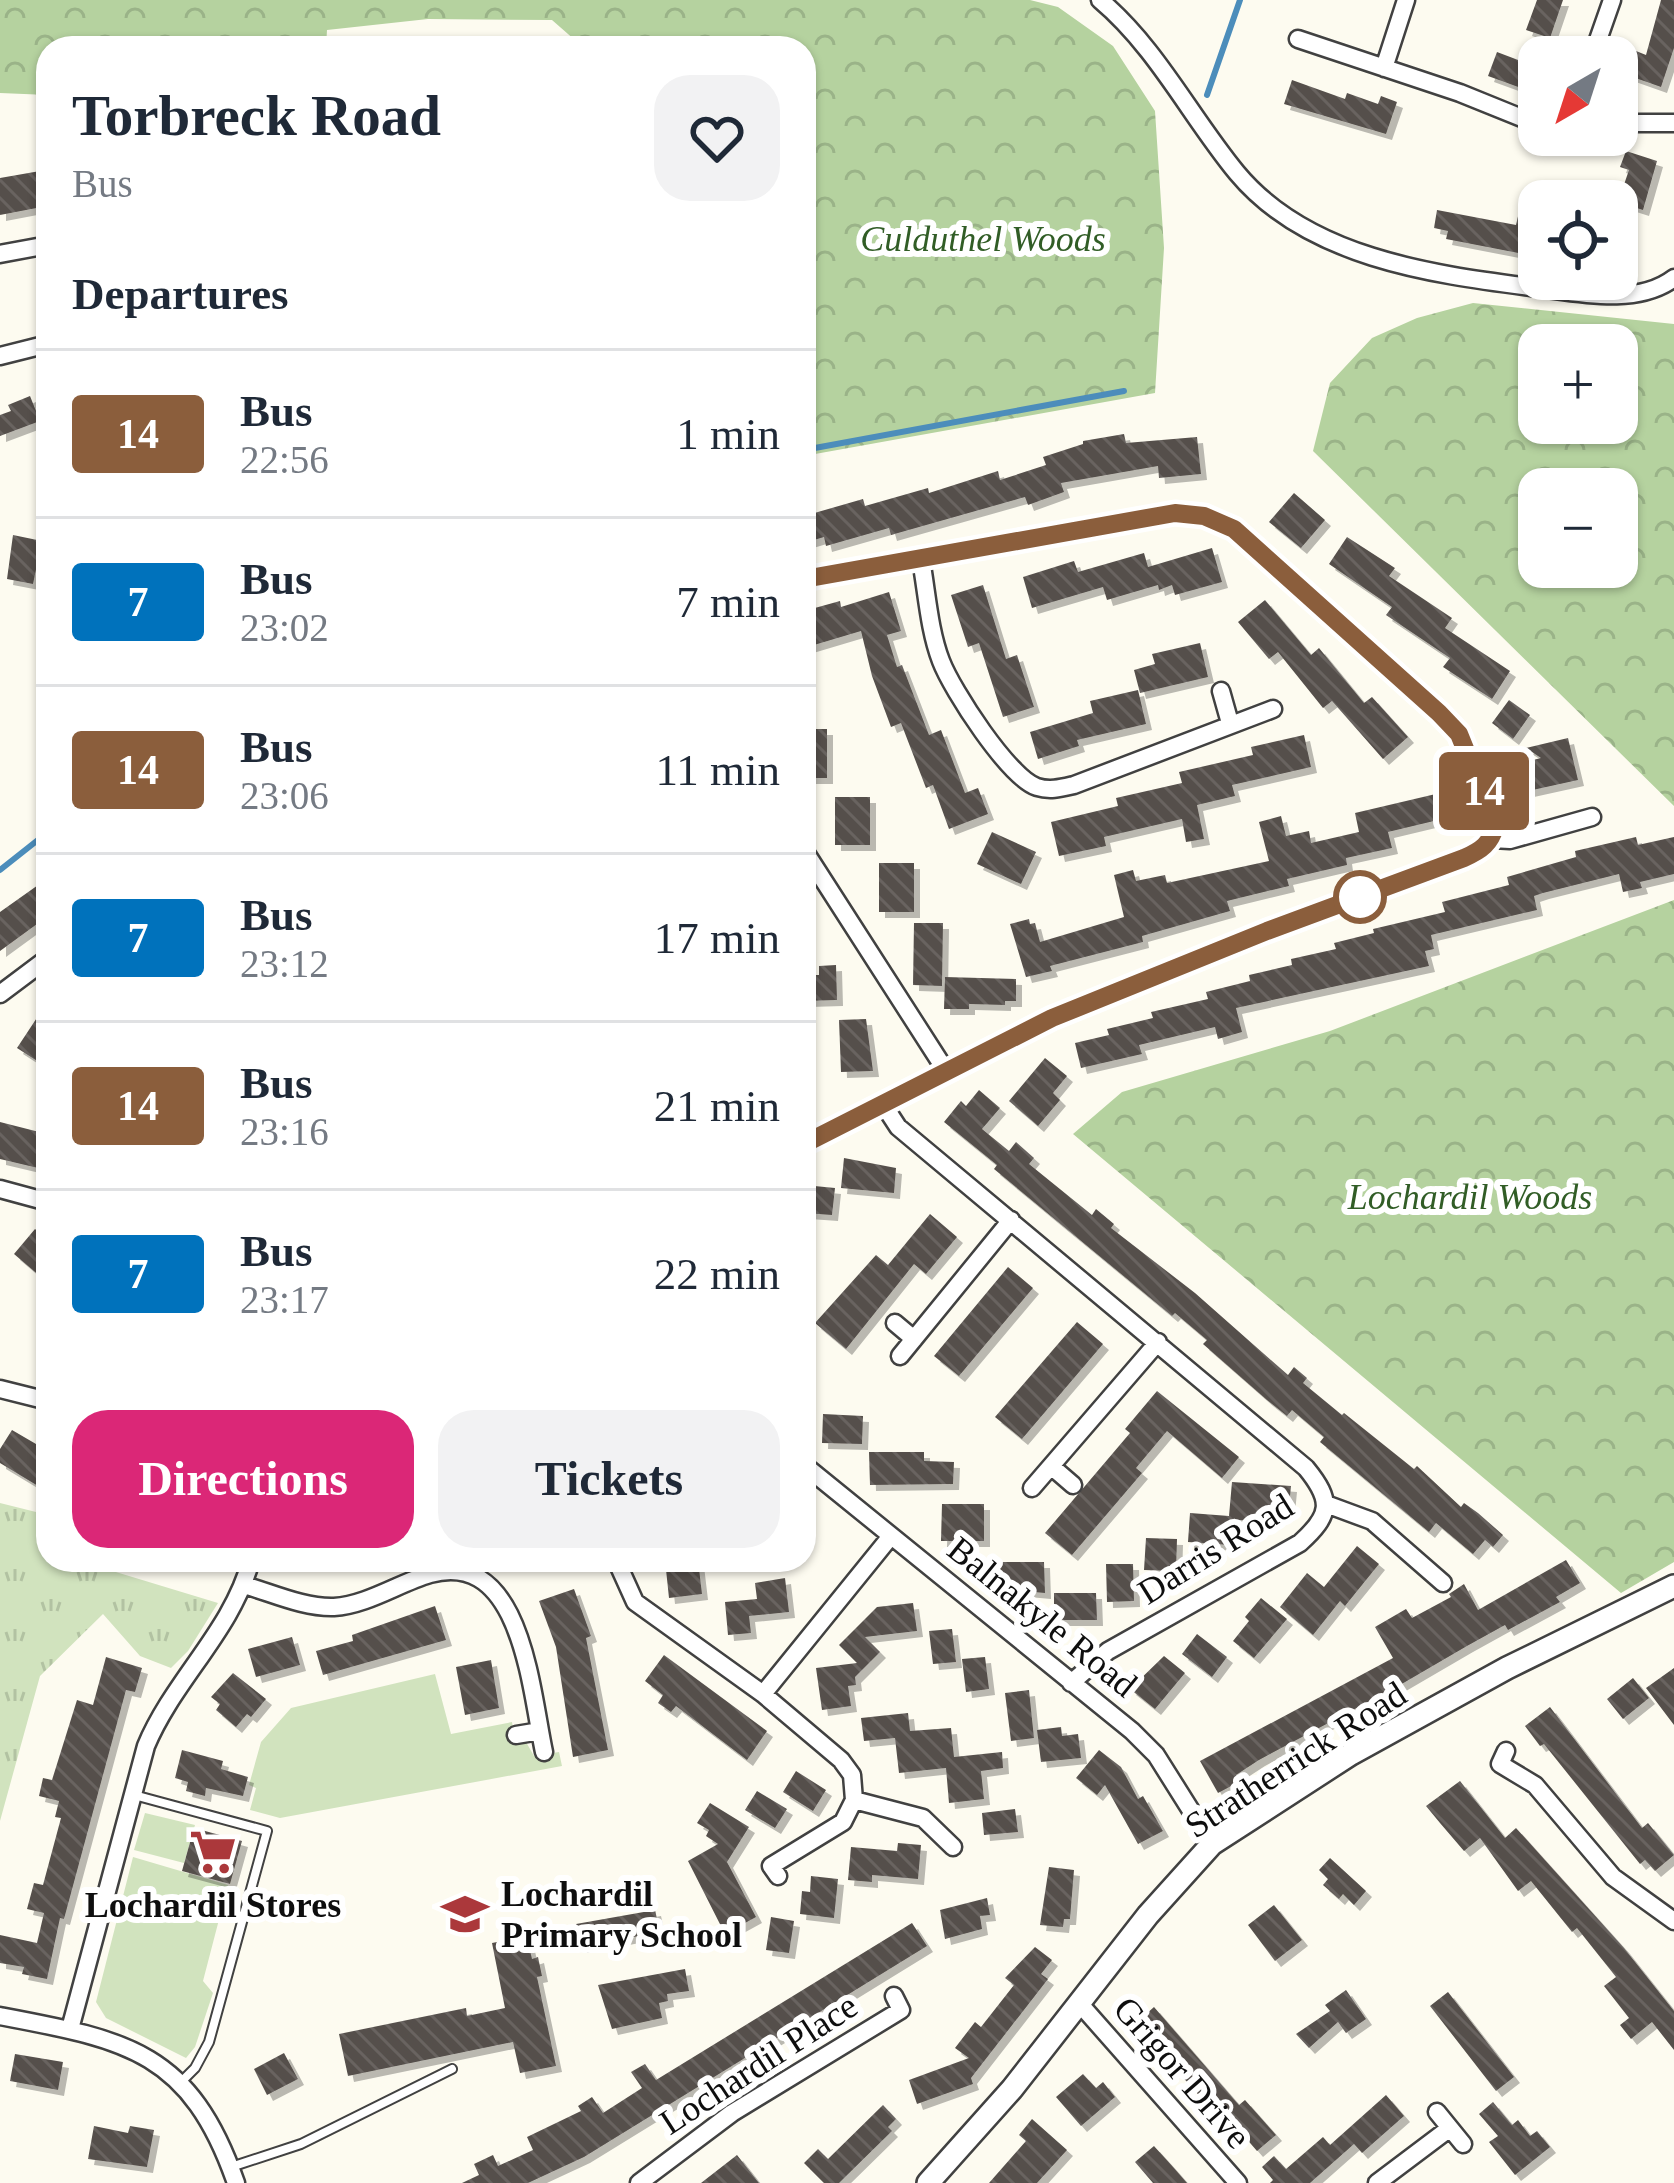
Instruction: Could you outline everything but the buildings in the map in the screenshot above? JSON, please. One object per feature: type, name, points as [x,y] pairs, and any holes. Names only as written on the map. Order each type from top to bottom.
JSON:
[{"type":"street","points":[[1100,0],[1125,8],[1155,59],[1238,175],[1280,211],[1334,242],[1405,266],[1565,291],[1640,293],[1663,287],[1674,278]]},
{"type":"street","points":[[1384,68],[1406,0]]},
{"type":"street","points":[[1599,36],[1612,0]]},
{"type":"street","points":[[1298,39],[1518,116]]},
{"type":"street","points":[[1638,123],[1674,122]]},
{"type":"street","points":[[0,254],[36,247]]},
{"type":"street","points":[[0,356],[36,347]]},
{"type":"street","points":[[816,577],[1175,513],[1204,516],[1234,529],[1459,734],[1496,825],[1482,850],[1052,1018],[816,1138]]},
{"type":"street","points":[[922,560],[935,641],[946,672],[1004,761],[1035,786],[1055,789],[1074,784],[1273,709]]},
{"type":"street","points":[[1221,692],[1230,723]]},
{"type":"street","points":[[1492,838],[1510,840],[1592,817]]},
{"type":"street","points":[[816,869],[946,1071]]},
{"type":"street","points":[[0,994],[36,967]]},
{"type":"street","name":"Darris Road","points":[[883,1104],[898,1127],[1306,1468],[1323,1489],[1320,1525],[1300,1543],[1108,1651],[1071,1683]]},
{"type":"street","points":[[0,1190],[36,1199]]},
{"type":"street","points":[[899,1356],[1011,1220]]},
{"type":"street","points":[[895,1323],[914,1339]]},
{"type":"street","points":[[1032,1488],[1157,1342]]},
{"type":"street","points":[[0,1389],[36,1397]]},
{"type":"street","points":[[1051,1466],[1073,1485]]},
{"type":"street","name":"Balnakyle Road","points":[[816,1475],[1156,1755],[1212,1844]]},
{"type":"street","name":"Darris Road","points":[[1325,1504],[1372,1521],[1443,1583]]},
{"type":"street","points":[[763,1694],[891,1536]]},
{"type":"street","points":[[1413,1586],[1427,1569]]},
{"type":"street","points":[[70,2029],[160,1711],[212,1643],[247,1572]]},
{"type":"street","points":[[244,1585],[331,1607],[440,1572]]},
{"type":"street","points":[[450,1572],[477,1576],[488,1583],[512,1617],[544,1752]]},
{"type":"street","points":[[621,1572],[635,1602],[763,1694],[841,1760],[852,1775],[850,1813],[832,1830],[771,1866],[778,1876]]},
{"type":"street","name":"Stratherrick Road","points":[[928,2183],[1012,2090],[1148,1915],[1212,1844],[1352,1754],[1508,1668],[1674,1586]]},
{"type":"street","points":[[516,1735],[540,1731]]},
{"type":"street","points":[[1506,1751],[1500,1764],[1535,1785],[1613,1876],[1674,1921]]},
{"type":"street","points":[[854,1800],[923,1818],[952,1847]]},
{"type":"street","name":"Lochardil Place","points":[[639,2183],[732,2113],[901,2010],[894,1996]]},
{"type":"street","name":"Grigor Drive","points":[[1080,2004],[1238,2183]]},
{"type":"street","points":[[0,2016],[70,2029],[145,2056],[180,2082],[213,2124],[233,2175]]},
{"type":"street","points":[[1436,2112],[1463,2144]]},
{"type":"street","points":[[1377,2183],[1450,2128]]},
{"type":"lane","points":[[133,1794],[267,1832],[209,2042],[195,2068],[180,2082]]},
{"type":"lane","points":[[233,2175],[452,2069]]},
{"type":"green space","name":"Culduthel Woods","points":[[0,0],[1030,0],[1058,7],[1113,46],[1155,111],[1164,248],[1155,393],[816,454],[816,36],[570,36],[552,20],[428,19],[327,30],[327,36],[36,36],[36,94],[0,93]]},
{"type":"green space","points":[[1473,303],[1674,324],[1674,806],[1313,451],[1330,383],[1372,338],[1417,318]]},
{"type":"green space","name":"Lochardil Woods","points":[[1674,900],[1674,1562],[1621,1593],[1073,1134],[1122,1092],[1330,1031]]},
{"type":"green space","points":[[0,1503],[36,1512],[36,1572],[116,1572],[218,1603],[188,1651],[171,1668],[140,1656],[103,1614],[40,1676],[0,1821]]},
{"type":"green space","points":[[435,1674],[451,1734],[512,1722],[515,1742],[526,1742],[534,1756],[559,1752],[562,1766],[280,1818],[250,1810],[256,1788],[249,1785],[261,1742],[291,1708]]},
{"type":"green space","points":[[145,1813],[195,1825],[184,1863],[134,1850]]},
{"type":"green space","points":[[133,1857],[228,1885],[203,1981],[213,1993],[195,2047],[186,2058],[106,2018],[96,2002]]},
{"type":"waterway","points":[[1207,95],[1240,0]]},
{"type":"waterway","points":[[816,448],[1124,391]]},
{"type":"waterway","points":[[0,870],[36,842]]},
{"type":"bus line","name":"14","points":[[816,577],[1175,513],[1204,516],[1234,529],[1273,562],[1459,734],[1496,825],[1482,850],[1052,1018],[816,1138]]},
{"type":"place","name":"Lochardil Stores","points":[[213,1852]]},
{"type":"place","name":"Lochardil Primary School","points":[[465,1914]]}]
